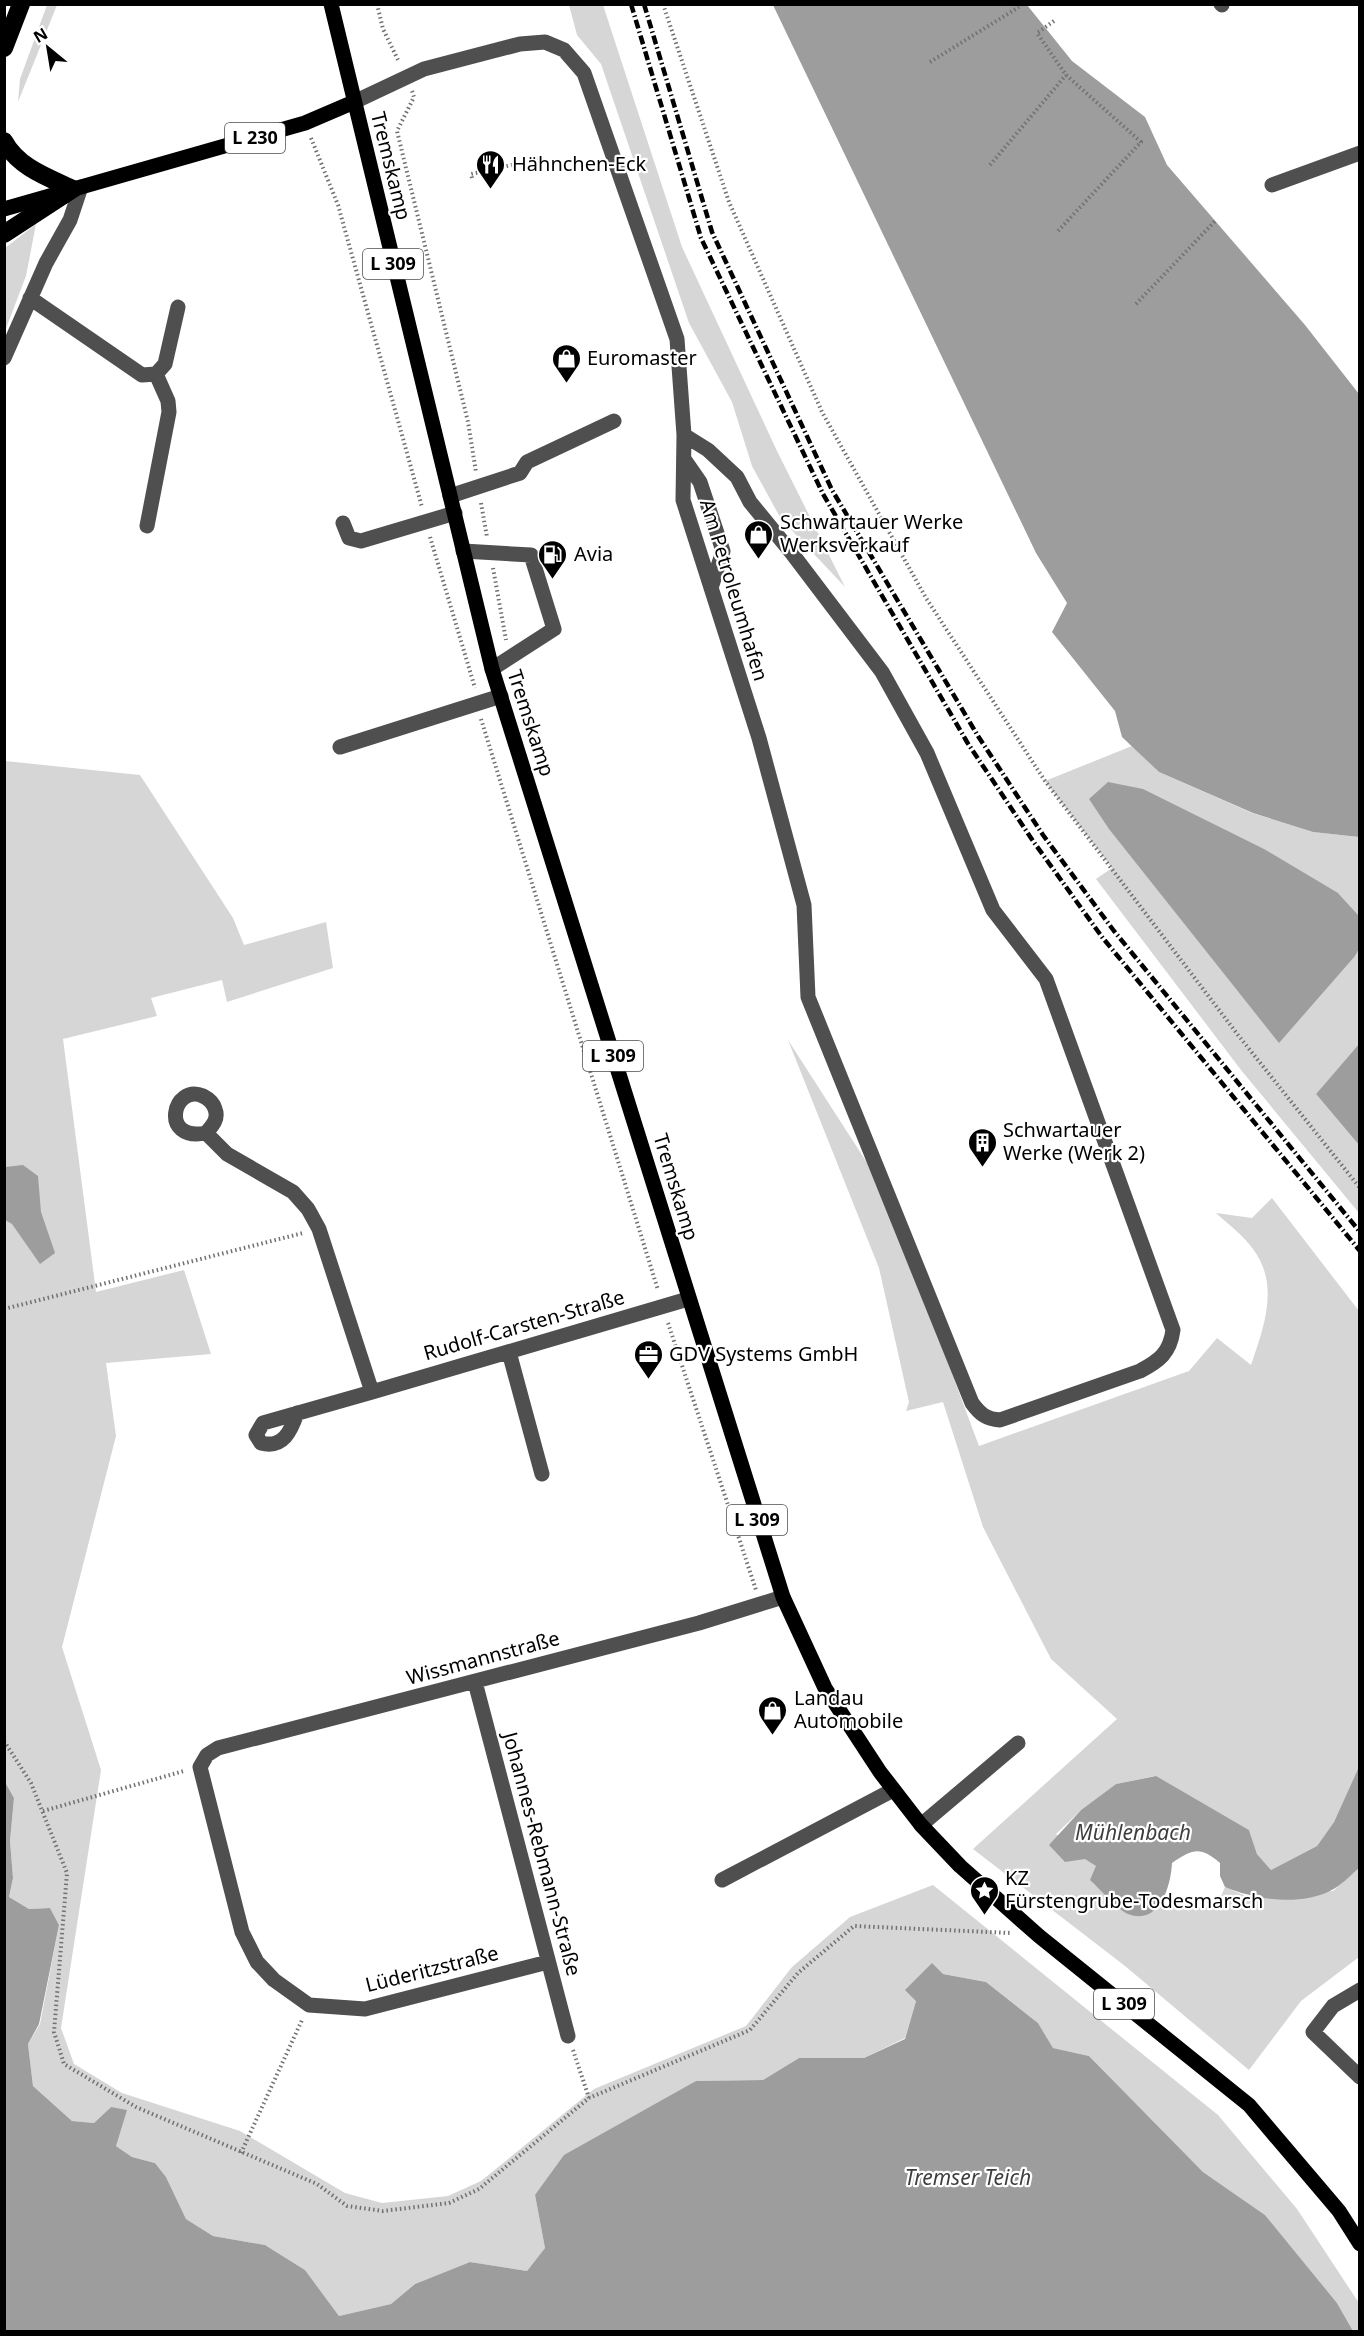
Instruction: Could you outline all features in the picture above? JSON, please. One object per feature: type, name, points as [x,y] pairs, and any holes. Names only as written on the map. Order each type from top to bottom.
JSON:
[{"type":"highway","points":[[4,48],[21,4]]},
{"type":"highway","points":[[4,141],[10,152],[31,170],[77,188]]},
{"type":"highway","points":[[4,234],[77,188]]},
{"type":"main road","name":"Tremskamp","points":[[331,4],[492,669],[732,1443],[783,1598]]},
{"type":"main road","name":"L 230","points":[[4,209],[305,123],[354,102]]},
{"type":"main road","name":"L 309","points":[[783,1598],[825,1688],[892,1790],[921,1825],[960,1866],[1039,1936],[1249,2105],[1339,2211],[1359,2244]]},
{"type":"street","name":"Am Petroleumhafen","points":[[354,102],[424,69],[503,48],[545,42],[564,50],[584,73],[677,339],[684,435],[683,501],[759,740],[804,905],[808,997],[972,1403],[979,1413],[990,1420],[1000,1420],[1140,1371],[1157,1362],[1168,1351],[1173,1330],[1046,979],[993,910],[927,753],[882,672],[750,502],[737,477],[708,450],[684,435]]},
{"type":"street","points":[[1272,185],[1359,153]]},
{"type":"street","points":[[4,358],[30,298],[70,220],[77,188]]},
{"type":"street","points":[[30,298],[142,375],[156,374],[165,364],[178,307]]},
{"type":"street","points":[[147,526],[169,412],[168,401],[156,374]]},
{"type":"street","points":[[450,496],[520,473],[527,462],[614,421]]},
{"type":"street","points":[[684,459],[700,482],[723,551],[711,588]]},
{"type":"street","points":[[343,523],[349,538],[361,541],[455,513]]},
{"type":"street","points":[[463,551],[531,555],[554,629],[492,669]]},
{"type":"street","points":[[339,747],[501,696]]},
{"type":"street","points":[[206,1133],[227,1154],[293,1192],[308,1209],[319,1229],[372,1392]]},
{"type":"street","name":"Rudolf-Carsten-Straße","points":[[297,1413],[688,1299]]},
{"type":"street","points":[[509,1352],[542,1474]]},
{"type":"street","name":"Wissmannstraße","points":[[200,1767],[207,1755],[218,1748],[475,1682],[783,1598]]},
{"type":"street","name":"Johannes-Rebmann-Straße","points":[[475,1682],[568,2036]]},
{"type":"street","points":[[921,1825],[1018,1743]]},
{"type":"street","points":[[200,1767],[242,1932],[257,1962],[274,1980],[309,2005]]},
{"type":"street","points":[[722,1880],[892,1790]]},
{"type":"street","name":"Lüderitzstraße","points":[[309,2005],[365,2009],[548,1962]]},
{"type":"street","points":[[1359,1990],[1333,2006],[1313,2032],[1359,2077]]},
{"type":"path","points":[[377,4],[384,29],[414,96],[397,132],[468,422],[509,660]]},
{"type":"path","points":[[663,4],[729,202],[822,412],[926,598],[1045,780],[1238,1035],[1359,1188]]},
{"type":"path","points":[[930,62],[1019,7]]},
{"type":"path","points":[[1054,21],[1037,33],[1066,75],[1141,142],[1058,231]]},
{"type":"path","points":[[990,165],[1066,75]]},
{"type":"path","points":[[305,123],[338,205],[449,608],[479,702],[478,710],[663,1306],[760,1605]]},
{"type":"path","points":[[472,178],[471,174],[539,159]]},
{"type":"path","points":[[1136,304],[1216,220]]},
{"type":"path","points":[[4,1309],[319,1229]]},
{"type":"path","points":[[4,1741],[31,1783],[67,1873],[54,2032],[64,2064],[136,2107],[316,2184],[347,2206],[383,2211],[449,2203],[479,2188],[589,2098],[750,2030],[798,1973],[854,1926],[1039,1936]]},
{"type":"path","points":[[43,1811],[200,1767]]},
{"type":"path","points":[[241,2153],[309,2005]]},
{"type":"path","points":[[568,2036],[589,2098]]},
{"type":"shaded area","points":[[47,5],[57,5],[18,102],[20,79]]},
{"type":"shaded area","points":[[569,5],[603,5],[682,247],[777,451],[845,587],[781,519],[752,466],[732,402],[689,323],[601,64],[577,35]]},
{"type":"shaded area","points":[[36,224],[26,276],[5,331],[5,248]]},
{"type":"shaded area","points":[[1132,746],[1159,772],[1252,813],[1313,832],[1359,837],[1359,916],[1338,893],[1355,956],[1359,949],[1359,1044],[1316,1094],[1359,1145],[1359,1213],[1241,1070],[1096,879],[1112,868],[1045,781]]},
{"type":"shaded area","points":[[5,761],[140,775],[233,918],[244,945],[326,922],[333,968],[227,1002],[222,980],[151,998],[157,1016],[63,1039],[96,1292],[184,1270],[211,1354],[106,1363],[116,1436],[62,1647],[101,1770],[61,2028],[74,2064],[122,2093],[240,2131],[345,2193],[382,2203],[448,2196],[481,2181],[594,2089],[746,2026],[792,1967],[850,1917],[933,1885],[1218,2115],[1297,2209],[1359,2303],[1359,2331],[1353,2331],[1337,2303],[1265,2215],[1203,2172],[1089,2056],[1053,2048],[1038,2023],[986,1982],[943,1974],[916,2001],[905,2038],[864,2058],[799,2058],[763,2080],[696,2081],[535,2195],[545,2248],[527,2271],[470,2262],[415,2284],[391,2304],[339,2316],[305,2270],[265,2245],[213,2236],[186,2219],[166,2177],[155,2163],[132,2157],[116,2146],[111,2107],[94,2123],[72,2121],[33,2086],[28,2044],[40,2024],[59,1925],[50,1908],[29,1909],[9,1897],[13,1878],[10,1841],[14,1798],[5,1782]]},
{"type":"shaded area","points":[[788,1040],[882,1186],[979,1446],[1189,1371],[1217,1338],[1251,1365],[1261,1336],[1267,1306],[1266,1277],[1253,1249],[1216,1213],[1252,1218],[1272,1198],[1359,1311],[1360,1767],[1334,1822],[1317,1846],[1271,1870],[1257,1854],[1249,1830],[1155,1776],[1116,1784],[1081,1810],[1056,1834],[1096,1866],[1145,1915],[1161,1905],[1202,1908],[1218,1903],[1225,1887],[1246,1896],[1333,1891],[1359,1868],[1359,1957],[1301,2001],[1249,2070],[1125,1966],[973,1849],[1117,1719],[1051,1659],[983,1527],[943,1402],[906,1411],[909,1402],[879,1268]]},
{"type":"water","points":[[773,5],[1027,5],[1072,61],[1145,117],[1167,165],[1305,325],[1359,394],[1359,837],[1313,832],[1253,813],[1159,772],[1122,737],[1115,711],[1052,632],[1067,603],[1036,553]]},
{"type":"water","points":[[1108,782],[1143,789],[1264,849],[1338,893],[1359,916],[1359,949],[1355,956],[1279,1043],[1109,829],[1089,799]]},
{"type":"water","points":[[1359,1044],[1359,1145],[1316,1094]]},
{"type":"water","points":[[23,1165],[38,1176],[41,1212],[55,1253],[40,1264],[12,1224],[5,1220],[5,1167]]},
{"type":"water","name":"Mühlenbach","points":[[1359,1767],[1359,1868],[1338,1886],[1318,1896],[1278,1900],[1237,1892],[1225,1887],[1220,1876],[1220,1863],[1207,1854],[1196,1851],[1172,1863],[1166,1892],[1156,1909],[1139,1916],[1128,1914],[1114,1904],[1090,1880],[1096,1866],[1085,1859],[1065,1862],[1049,1845],[1081,1810],[1116,1784],[1156,1776],[1249,1830],[1257,1854],[1271,1870],[1317,1846],[1334,1822]]},
{"type":"water","name":"Tremser Teich","points":[[5,1782],[14,1798],[10,1841],[13,1878],[9,1897],[29,1909],[50,1908],[59,1925],[39,2024],[28,2044],[33,2086],[72,2121],[94,2123],[111,2107],[127,2110],[116,2146],[132,2157],[155,2163],[166,2177],[186,2219],[213,2236],[265,2245],[305,2270],[339,2316],[391,2304],[415,2284],[470,2262],[527,2271],[545,2248],[535,2195],[564,2155],[696,2081],[763,2080],[799,2058],[864,2058],[905,2039],[916,2001],[905,1990],[932,1963],[943,1974],[986,1982],[1038,2023],[1053,2048],[1089,2056],[1203,2172],[1265,2215],[1337,2303],[1353,2331],[5,2331]]},
{"type":"railway","points":[[631,4],[701,238],[823,494],[967,742],[1033,841],[1102,937],[1360,1251]]},
{"type":"railway","points":[[644,4],[712,232],[832,490],[978,736],[1043,835],[1114,931],[1360,1232]]},
{"type":"place","name":"Hähnchen-Eck","points":[[491,190]]},
{"type":"place","name":"Euromaster","points":[[566,384]]},
{"type":"place","name":"Schwartauer Werke Werksverkauf","points":[[759,560]]},
{"type":"place","name":"Avia","points":[[553,580]]},
{"type":"place","name":"Schwartauer Werke (Werk 2)","points":[[982,1168]]},
{"type":"place","name":"GDV Systems GmbH","points":[[648,1380]]},
{"type":"place","name":"Landau Automobile","points":[[773,1736]]},
{"type":"place","name":"KZ Fürstengrube-Todesmarsch","points":[[984,1916]]}]
